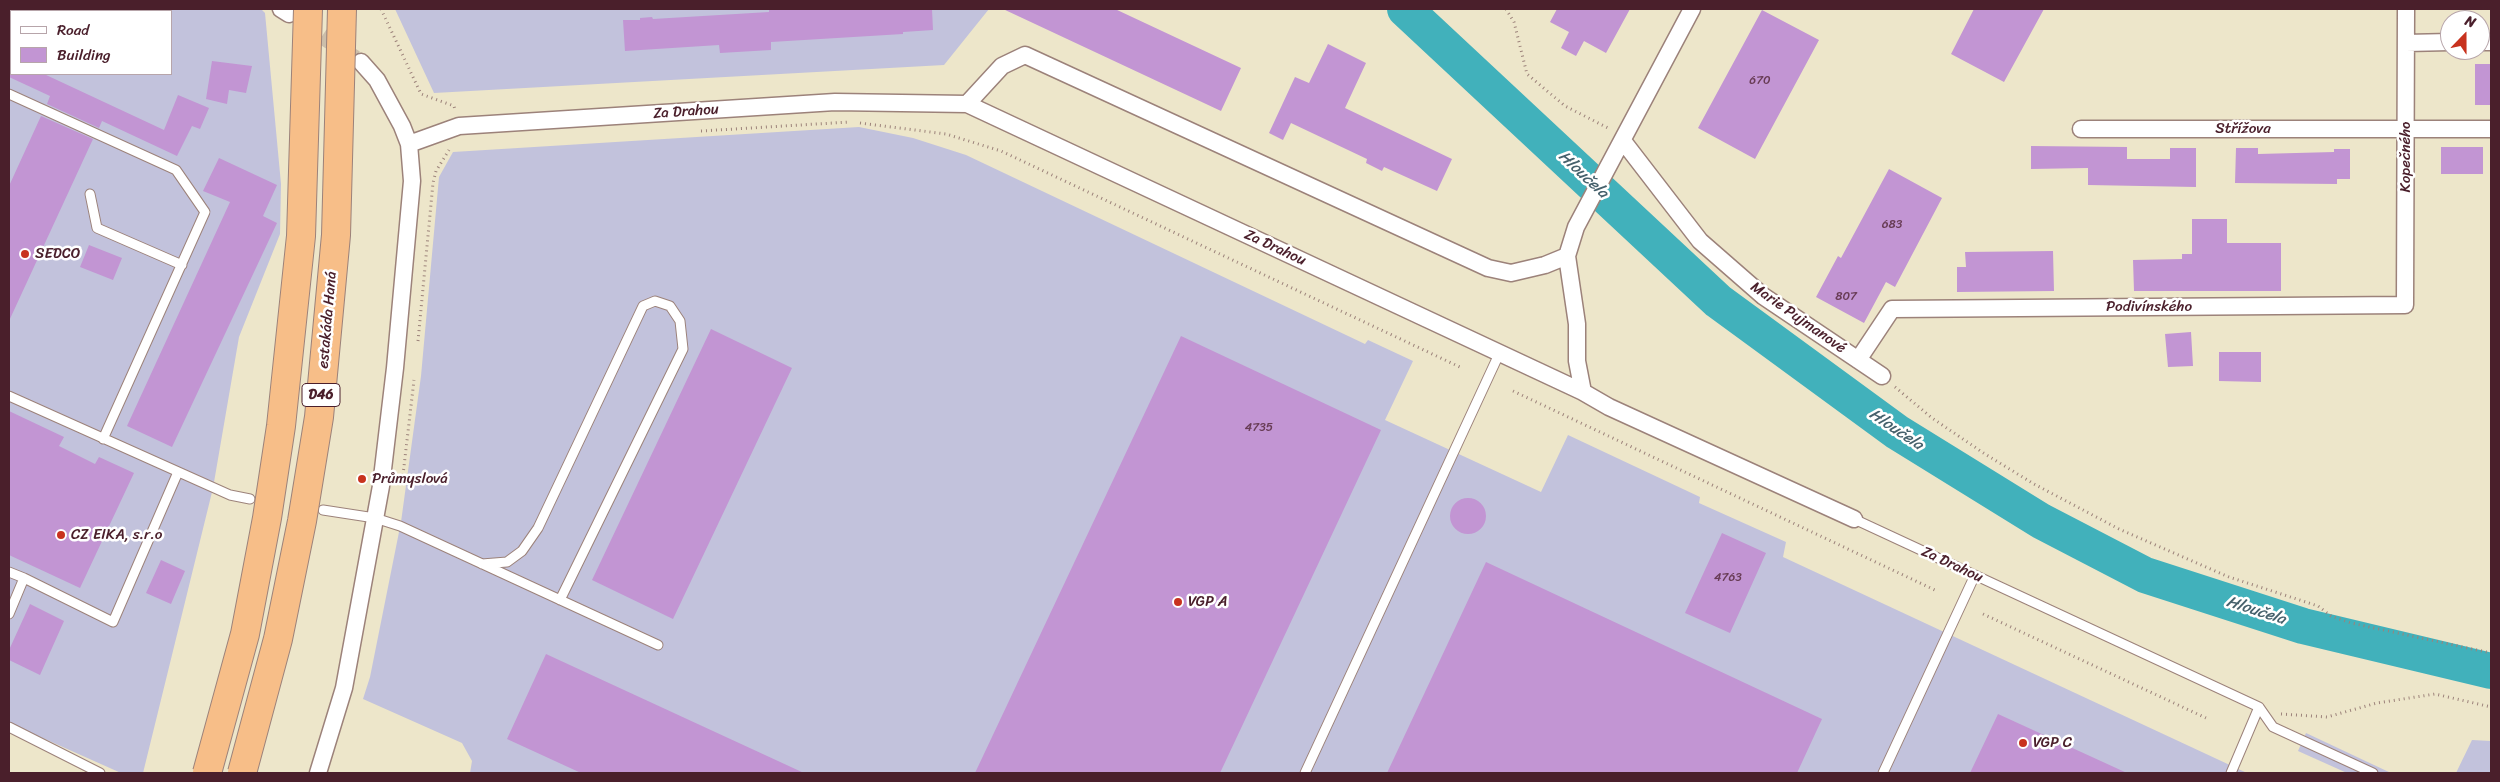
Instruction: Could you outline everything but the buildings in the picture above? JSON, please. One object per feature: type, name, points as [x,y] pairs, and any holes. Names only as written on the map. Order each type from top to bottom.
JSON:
[{"type":"highway","name":"estakáda Haná","points":[[242,773],[278,639],[302,521],[319,417],[336,235],[342,9]]},
{"type":"highway","name":"D46","points":[[207,773],[245,634],[267,518],[282,417],[301,236],[293,11]]},
{"type":"street","points":[[1583,392],[1577,361],[1577,324],[1567,256],[1576,227],[1692,9]]},
{"type":"street","name":"Kopečného","points":[[2405,304],[2406,9]]},
{"type":"street","points":[[2406,42],[2440,42]]},
{"type":"street","points":[[967,104],[1002,66],[1025,55],[1488,268],[1511,272],[1545,265],[1567,256]]},
{"type":"street","points":[[318,773],[344,688],[376,518],[395,368],[412,181],[409,144],[386,94],[361,62]]},
{"type":"street","name":"Za Drahou","points":[[409,144],[459,126],[835,102],[967,104],[1500,352],[1610,407],[1854,519]]},
{"type":"street","name":"Střížova","points":[[2081,129],[2491,129]]},
{"type":"street","name":"Marie Pujmanové","points":[[1624,139],[1700,241],[1763,296],[1882,376]]},
{"type":"street","name":"Podivínského","points":[[1858,360],[1892,309],[2405,304]]},
{"type":"lane","points":[[9,94],[176,170],[205,212],[103,439]]},
{"type":"lane","points":[[90,194],[97,228],[182,265]]},
{"type":"lane","points":[[482,564],[507,562],[522,551],[538,528],[643,306],[655,301],[670,306],[680,321],[683,349],[560,600]]},
{"type":"lane","points":[[1305,773],[1500,352]]},
{"type":"lane","points":[[9,396],[230,495],[250,499]]},
{"type":"lane","points":[[9,572],[113,622],[178,472]]},
{"type":"lane","points":[[323,510],[376,518],[400,526],[658,645]]},
{"type":"lane","name":"Za Drahou","points":[[1854,519],[2259,707]]},
{"type":"lane","points":[[1883,773],[1975,575]]},
{"type":"lane","points":[[9,614],[24,578]]},
{"type":"lane","points":[[2231,772],[2259,707],[2274,727],[2373,773]]},
{"type":"lane","points":[[9,727],[100,773]]},
{"type":"path","points":[[381,9],[422,94],[454,106],[459,126]]},
{"type":"path","points":[[1506,9],[1514,22],[1527,74],[1565,106],[1624,139]]},
{"type":"path","points":[[835,102],[854,122],[946,134],[1001,151],[1462,368]]},
{"type":"path","points":[[1882,376],[1932,418],[1986,454],[2034,484],[2119,529],[2229,577],[2318,606],[2331,616],[2351,623],[2491,653]]},
{"type":"path","points":[[1513,391],[1937,591]]},
{"type":"path","points":[[1984,614],[2206,718]]},
{"type":"path","points":[[2259,707],[2279,713],[2327,717],[2378,703],[2435,694],[2491,707]]},
{"type":"shaded area","points":[[9,9],[261,9],[265,13],[281,184],[280,234],[239,337],[213,488],[143,773],[121,773],[9,723]]},
{"type":"shaded area","points":[[395,9],[989,9],[944,65],[434,93]]},
{"type":"shaded area","points":[[859,127],[913,138],[966,155],[1365,344],[1368,340],[1413,361],[1385,420],[1541,492],[1568,435],[1700,497],[1699,503],[1786,542],[1783,557],[2247,773],[470,773],[472,761],[462,743],[363,699],[370,677],[401,522],[421,376],[439,177],[453,152]]},
{"type":"shaded area","points":[[2306,733],[2391,773],[2347,773],[2298,751]]},
{"type":"shaded area","points":[[2472,740],[2491,741],[2491,773],[2456,773]]},
{"type":"waterway","name":"Hloučela","points":[[1405,9],[1718,301],[1897,432],[2041,521],[2145,575],[2303,626],[2491,671]]},
{"type":"tunnel","points":[[302,23],[361,62]]},
{"type":"place","name":"SEDCO","points":[[25,254]]},
{"type":"place","name":"Průmyslová","points":[[362,479]]},
{"type":"place","name":"CZ EIKA, s.r.o","points":[[61,535]]},
{"type":"place","name":"VGP A","points":[[1178,602]]},
{"type":"place","name":"VGP C","points":[[2023,743]]}]
